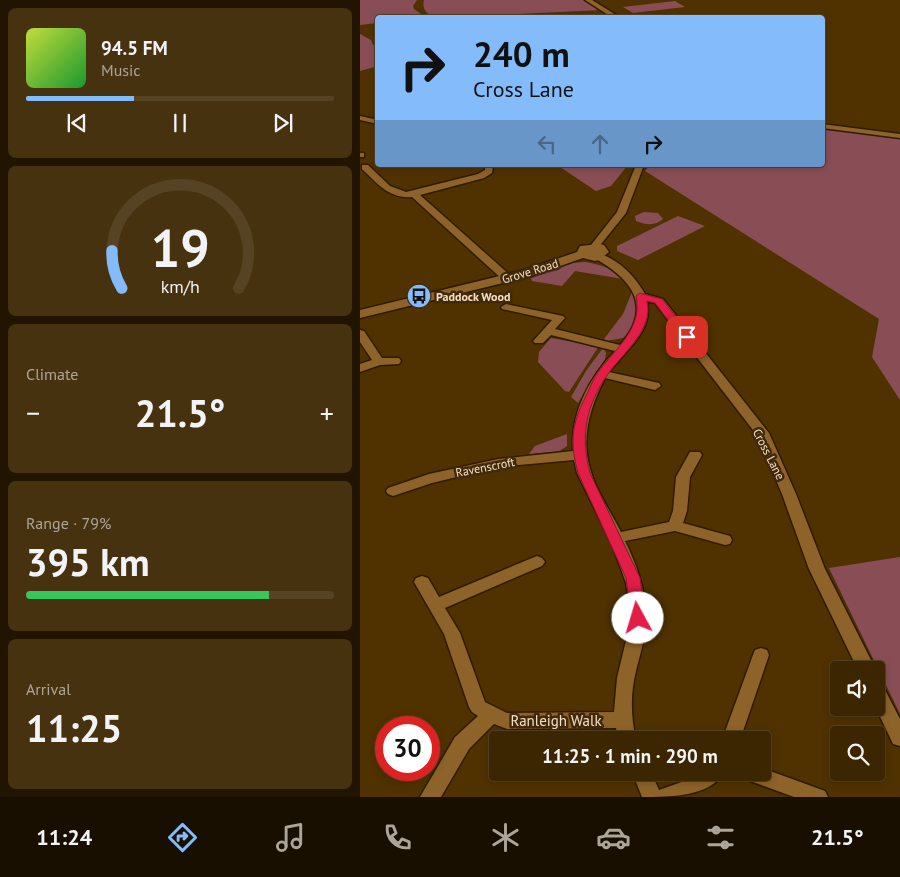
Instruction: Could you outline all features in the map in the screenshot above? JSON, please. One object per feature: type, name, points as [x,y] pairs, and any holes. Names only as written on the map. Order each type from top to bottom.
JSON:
[{"type":"street","points":[[588,0],[613,15]]},
{"type":"street","points":[[360,118],[374,122]]},
{"type":"street","points":[[360,126],[374,122]]},
{"type":"street","points":[[825,126],[900,136]]},
{"type":"street","points":[[365,167],[394,194],[404,196],[481,176],[489,171],[489,167]]},
{"type":"street","points":[[624,731],[622,720],[624,685],[636,641],[638,618],[633,578],[584,473],[579,456],[578,437],[586,406],[602,374],[640,324],[643,305],[640,296],[622,271],[596,252],[620,213],[639,167]]},
{"type":"street","points":[[414,194],[507,278]]},
{"type":"street","name":"Grove Road","points":[[360,314],[507,278],[582,254],[589,257],[596,252]]},
{"type":"street","name":"Cross Lane","points":[[640,296],[659,301],[762,434],[789,494],[817,569],[863,661]]},
{"type":"street","points":[[506,307],[559,318],[539,341]]},
{"type":"street","points":[[548,331],[622,349]]},
{"type":"street","points":[[360,333],[379,362]]},
{"type":"street","points":[[360,368],[379,362],[395,361]]},
{"type":"street","points":[[602,374],[654,386]]},
{"type":"street","points":[[675,526],[680,511],[683,477],[694,455]]},
{"type":"street","name":"Ravenscroft","points":[[392,491],[429,479],[498,463],[579,456]]},
{"type":"street","points":[[615,538],[675,526],[725,540]]},
{"type":"street","points":[[436,605],[537,562]]},
{"type":"street","points":[[422,582],[452,633],[478,707],[491,715],[462,743],[430,797]]},
{"type":"street","points":[[734,731],[761,655]]},
{"type":"street","points":[[885,707],[900,738]]},
{"type":"street","name":"Ranleigh Walk","points":[[491,715],[507,721],[622,720]]},
{"type":"street","points":[[771,780],[818,797]]},
{"type":"street","points":[[645,781],[652,797]]},
{"type":"street","points":[[665,797],[697,786],[703,781]]},
{"type":"shaded area","points":[[360,0],[417,0],[413,6],[414,9],[423,15],[375,15],[375,23],[360,25]]},
{"type":"shaded area","points":[[424,0],[583,0],[602,10],[496,15],[432,15],[427,13],[424,8]]},
{"type":"shaded area","points":[[675,1],[685,7],[633,13],[623,7]]},
{"type":"shaded area","points":[[360,34],[371,40],[373,45],[375,44],[375,67],[360,71]]},
{"type":"shaded area","points":[[825,128],[900,139],[900,400],[872,357],[879,319],[645,171],[648,167],[825,167]]},
{"type":"shaded area","points":[[560,167],[626,167],[611,186],[596,191]]},
{"type":"shaded area","points":[[644,212],[658,213],[663,219],[657,223],[650,224],[636,221],[635,216]]},
{"type":"shaded area","points":[[678,216],[705,226],[638,260],[617,251],[617,246]]},
{"type":"shaded area","points":[[586,262],[597,264],[615,272],[623,279],[575,271],[562,286],[532,281],[530,276],[569,263]]},
{"type":"shaded area","points":[[632,292],[637,303],[637,309],[631,329],[623,338],[606,341],[604,339],[623,314]]},
{"type":"shaded area","points":[[551,338],[597,346],[597,349],[569,392],[565,391],[538,362],[539,352]]},
{"type":"shaded area","points":[[603,348],[606,353],[605,359],[578,403],[571,397],[586,371]]},
{"type":"shaded area","points":[[567,434],[567,446],[558,452],[529,454],[535,446]]},
{"type":"shaded area","points":[[900,557],[900,714],[885,683],[885,661],[874,661],[829,568]]},
{"type":"place","name":"Paddock Wood","points":[[419,296]]},
{"type":"route","points":[[638,618],[633,578],[584,473],[579,456],[578,437],[586,406],[593,390],[602,374],[636,332],[640,324],[643,305],[640,296],[659,301],[687,337]]}]
